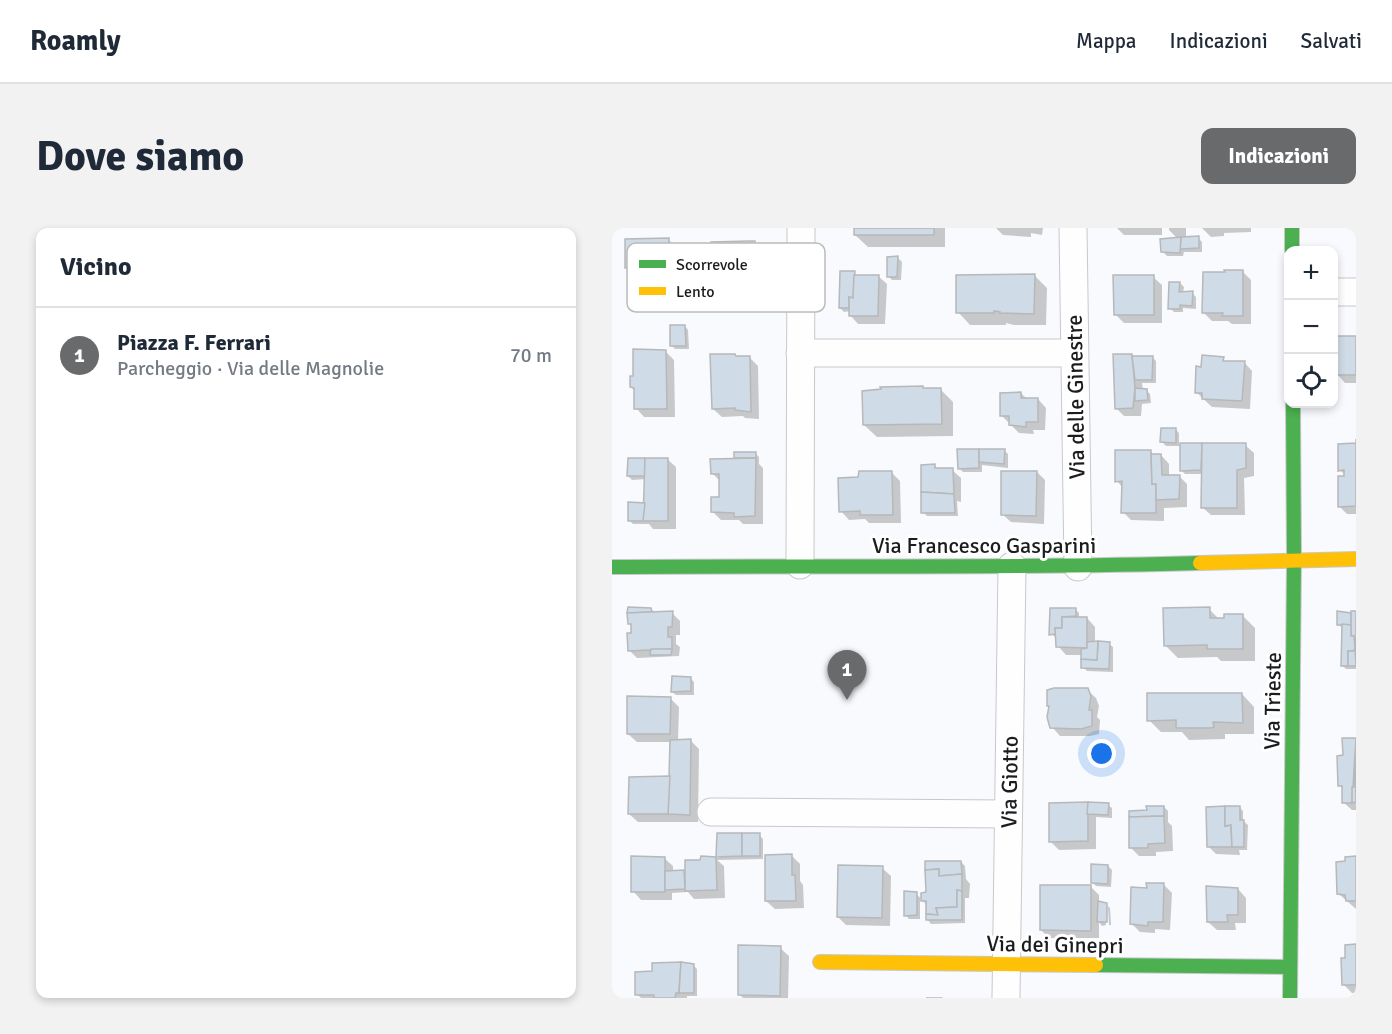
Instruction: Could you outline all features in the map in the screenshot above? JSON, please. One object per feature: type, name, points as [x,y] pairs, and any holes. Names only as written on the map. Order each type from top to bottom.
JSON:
[{"type":"street","points":[[801,228],[801,243]]},
{"type":"street","name":"Via delle Ginestre","points":[[1073,228],[1078,567]]},
{"type":"street","points":[[1292,228],[1292,246]]},
{"type":"street","points":[[1338,292],[1356,292]]},
{"type":"street","points":[[800,312],[800,565]]},
{"type":"street","points":[[800,353],[1074,353]]},
{"type":"street","name":"Via Trieste","points":[[1290,998],[1293,408]]},
{"type":"street","name":"Via Francesco Gasparini","points":[[612,567],[800,565],[1078,567],[1356,559]]},
{"type":"street","name":"Via Giotto","points":[[1006,998],[1012,566]]},
{"type":"street","points":[[711,813],[1008,814]]},
{"type":"street","name":"Via dei Ginepri","points":[[820,962],[1290,967]]},
{"type":"building","points":[[854,228],[934,228],[934,235],[854,235]]},
{"type":"building","points":[[1199,236],[1199,248],[1180,249],[1181,237]]},
{"type":"building","points":[[1181,237],[1180,253],[1161,252],[1160,239]]},
{"type":"building","points":[[669,238],[669,243],[627,243],[627,268],[625,268],[625,239]]},
{"type":"building","points":[[755,241],[755,243],[711,243]]},
{"type":"building","points":[[898,256],[897,277],[887,277],[887,257]]},
{"type":"building","points":[[1224,270],[1243,270],[1243,316],[1202,313],[1203,272],[1225,272]]},
{"type":"building","points":[[840,271],[855,271],[853,298],[849,297],[849,308],[839,308]]},
{"type":"building","points":[[1035,274],[1034,314],[994,311],[994,313],[956,313],[956,275]]},
{"type":"building","points":[[854,275],[879,275],[878,316],[849,316],[849,297],[853,298]]},
{"type":"building","points":[[1113,275],[1154,275],[1154,315],[1114,315]]},
{"type":"building","points":[[1169,282],[1180,282],[1179,292],[1193,291],[1192,306],[1180,305],[1180,309],[1168,309]]},
{"type":"building","points":[[670,325],[685,325],[686,346],[670,346]]},
{"type":"building","points":[[1338,336],[1356,336],[1356,375],[1338,375]]},
{"type":"building","points":[[633,349],[666,350],[667,409],[634,409],[634,388],[630,387],[630,376],[633,376]]},
{"type":"building","points":[[710,354],[750,356],[751,412],[735,410],[735,408],[712,409]]},
{"type":"building","points":[[1113,354],[1132,354],[1135,388],[1133,408],[1115,409]]},
{"type":"building","points":[[1202,355],[1224,357],[1223,361],[1245,361],[1242,401],[1202,399],[1202,393],[1195,393],[1196,366],[1201,367]]},
{"type":"building","points":[[1132,356],[1153,356],[1152,380],[1135,380]]},
{"type":"building","points":[[923,386],[923,388],[941,388],[942,424],[863,425],[862,391],[881,389],[880,387]]},
{"type":"building","points":[[1135,388],[1147,389],[1148,400],[1135,401]]},
{"type":"building","points":[[1021,392],[1021,398],[1038,398],[1038,422],[1026,422],[1026,427],[1009,425],[1009,416],[1000,416],[1000,393]]},
{"type":"building","points":[[1161,428],[1176,428],[1176,443],[1160,442]]},
{"type":"building","points":[[1180,443],[1202,443],[1201,470],[1180,471]]},
{"type":"building","points":[[1202,443],[1246,443],[1246,468],[1237,470],[1237,508],[1201,508]]},
{"type":"building","points":[[1356,443],[1356,506],[1338,507],[1338,476],[1344,476],[1344,470],[1338,471],[1338,444]]},
{"type":"building","points":[[957,449],[979,449],[979,468],[958,469]]},
{"type":"building","points":[[979,449],[1005,449],[1004,464],[979,462]]},
{"type":"building","points":[[1115,450],[1151,450],[1152,484],[1156,484],[1156,513],[1121,513],[1122,481],[1115,482]]},
{"type":"building","points":[[734,452],[756,452],[756,458],[734,458]]},
{"type":"building","points":[[1151,454],[1161,454],[1162,475],[1180,475],[1179,499],[1156,500],[1156,484],[1152,484]]},
{"type":"building","points":[[628,458],[645,458],[645,476],[627,476]]},
{"type":"building","points":[[645,458],[668,458],[668,521],[643,521]]},
{"type":"building","points":[[756,458],[755,516],[734,517],[734,513],[711,512],[711,497],[719,497],[719,474],[711,474],[710,459]]},
{"type":"building","points":[[935,464],[935,468],[953,468],[954,494],[921,492],[921,465]]},
{"type":"building","points":[[859,471],[892,471],[893,515],[860,515],[860,511],[839,512],[838,478],[858,477]]},
{"type":"building","points":[[1001,471],[1037,471],[1036,516],[1001,515]]},
{"type":"building","points":[[921,492],[954,494],[955,513],[921,513]]},
{"type":"building","points":[[628,502],[645,503],[643,521],[628,521]]},
{"type":"building","points":[[628,607],[651,608],[652,612],[627,613]]},
{"type":"building","points":[[1210,607],[1210,618],[1224,618],[1224,614],[1243,614],[1243,649],[1207,649],[1207,645],[1164,646],[1163,608]]},
{"type":"building","points":[[1050,608],[1076,608],[1076,616],[1062,617],[1062,628],[1055,628],[1056,634],[1049,635]]},
{"type":"building","points":[[673,611],[672,627],[668,627],[668,637],[672,637],[672,649],[628,651],[627,633],[631,633],[631,624],[628,624],[627,613]]},
{"type":"building","points":[[1337,611],[1351,613],[1351,625],[1337,625]]},
{"type":"building","points":[[1351,611],[1356,611],[1356,648],[1354,636],[1351,636]]},
{"type":"building","points":[[1062,617],[1087,617],[1087,648],[1056,647],[1055,628],[1062,628]]},
{"type":"building","points":[[1342,624],[1351,625],[1351,636],[1354,636],[1355,648],[1354,651],[1348,651],[1348,666],[1341,666]]},
{"type":"building","points":[[1098,641],[1110,642],[1109,669],[1081,668],[1081,659],[1097,660]]},
{"type":"building","points":[[1098,641],[1097,660],[1081,659],[1081,649],[1087,648],[1087,642]]},
{"type":"building","points":[[1355,648],[1356,666],[1348,666],[1348,651],[1354,651]]},
{"type":"building","points":[[651,649],[672,649],[671,655],[650,655]]},
{"type":"building","points":[[672,676],[691,677],[691,691],[671,692]]},
{"type":"building","points":[[1088,688],[1091,696],[1089,710],[1092,710],[1092,726],[1081,729],[1050,728],[1047,717],[1049,706],[1047,706],[1047,690]]},
{"type":"building","points":[[1147,693],[1242,693],[1243,723],[1213,722],[1214,727],[1211,728],[1176,728],[1176,720],[1147,721]]},
{"type":"building","points":[[627,696],[671,697],[670,734],[627,734]]},
{"type":"building","points":[[1342,738],[1356,738],[1352,803],[1342,803],[1342,786],[1338,786],[1337,756],[1343,755]]},
{"type":"building","points":[[691,739],[690,815],[668,814],[670,740]]},
{"type":"building","points":[[1355,755],[1356,802],[1352,803],[1352,787],[1354,787]]},
{"type":"building","points":[[670,776],[668,814],[628,814],[629,777]]},
{"type":"building","points":[[1088,802],[1088,841],[1049,842],[1049,803]]},
{"type":"building","points":[[1088,802],[1109,803],[1108,815],[1087,814]]},
{"type":"building","points":[[1146,806],[1164,806],[1164,816],[1129,817],[1129,811],[1147,810]]},
{"type":"building","points":[[1225,806],[1225,826],[1231,825],[1232,847],[1207,847],[1206,807]]},
{"type":"building","points":[[1225,806],[1240,806],[1240,820],[1244,820],[1244,847],[1232,847],[1231,825],[1225,826]]},
{"type":"building","points":[[1164,816],[1165,843],[1148,844],[1148,848],[1129,848],[1129,817]]},
{"type":"building","points":[[717,833],[742,833],[742,856],[716,857]]},
{"type":"building","points":[[742,833],[760,833],[760,856],[742,856]]},
{"type":"building","points":[[792,854],[796,901],[765,901],[765,855]]},
{"type":"building","points":[[631,856],[665,857],[665,892],[631,892]]},
{"type":"building","points":[[701,856],[716,857],[717,890],[685,891],[685,860],[700,860]]},
{"type":"building","points":[[1356,856],[1356,901],[1346,901],[1345,895],[1337,894],[1336,862],[1345,861],[1345,857]]},
{"type":"building","points":[[925,861],[961,861],[962,874],[939,876],[939,869],[925,870]]},
{"type":"building","points":[[1091,864],[1108,865],[1108,884],[1091,883]]},
{"type":"building","points":[[838,865],[883,866],[882,918],[837,917]]},
{"type":"building","points":[[939,869],[939,876],[962,874],[962,891],[957,890],[957,907],[936,908],[938,915],[926,914],[926,901],[921,901],[921,893],[926,892],[925,870]]},
{"type":"building","points":[[684,870],[685,889],[665,890],[665,871]]},
{"type":"building","points":[[1146,883],[1164,883],[1163,922],[1148,922],[1148,926],[1130,924],[1131,887],[1147,888]]},
{"type":"building","points":[[1040,885],[1091,885],[1091,931],[1040,930]]},
{"type":"building","points":[[1206,886],[1238,888],[1238,915],[1227,915],[1228,922],[1207,922]]},
{"type":"building","points":[[957,890],[962,891],[962,920],[926,920],[926,914],[938,915],[936,908],[957,907]]},
{"type":"building","points":[[904,891],[917,892],[917,915],[904,916]]},
{"type":"building","points":[[1098,901],[1107,903],[1107,922],[1097,922]]},
{"type":"building","points":[[1356,944],[1356,985],[1342,985],[1341,958],[1345,958],[1345,945]]},
{"type":"building","points":[[738,945],[781,946],[780,996],[738,995]]},
{"type":"building","points":[[681,962],[679,993],[676,993],[675,998],[635,995],[635,972],[652,971],[652,963]]},
{"type":"building","points":[[681,962],[694,964],[694,993],[679,993]]},
{"type":"traffic: fast","points":[[1292,228],[1292,246]]},
{"type":"traffic: fast","points":[[1290,998],[1293,408]]},
{"type":"traffic: fast","points":[[612,567],[1200,563]]},
{"type":"traffic: fast","points":[[1096,965],[1290,967]]},
{"type":"traffic: slow","points":[[1200,563],[1356,559]]},
{"type":"traffic: slow","points":[[820,962],[1096,965]]},
{"type":"place","name":"Piazza F. Ferrari","points":[[847,700]]}]
